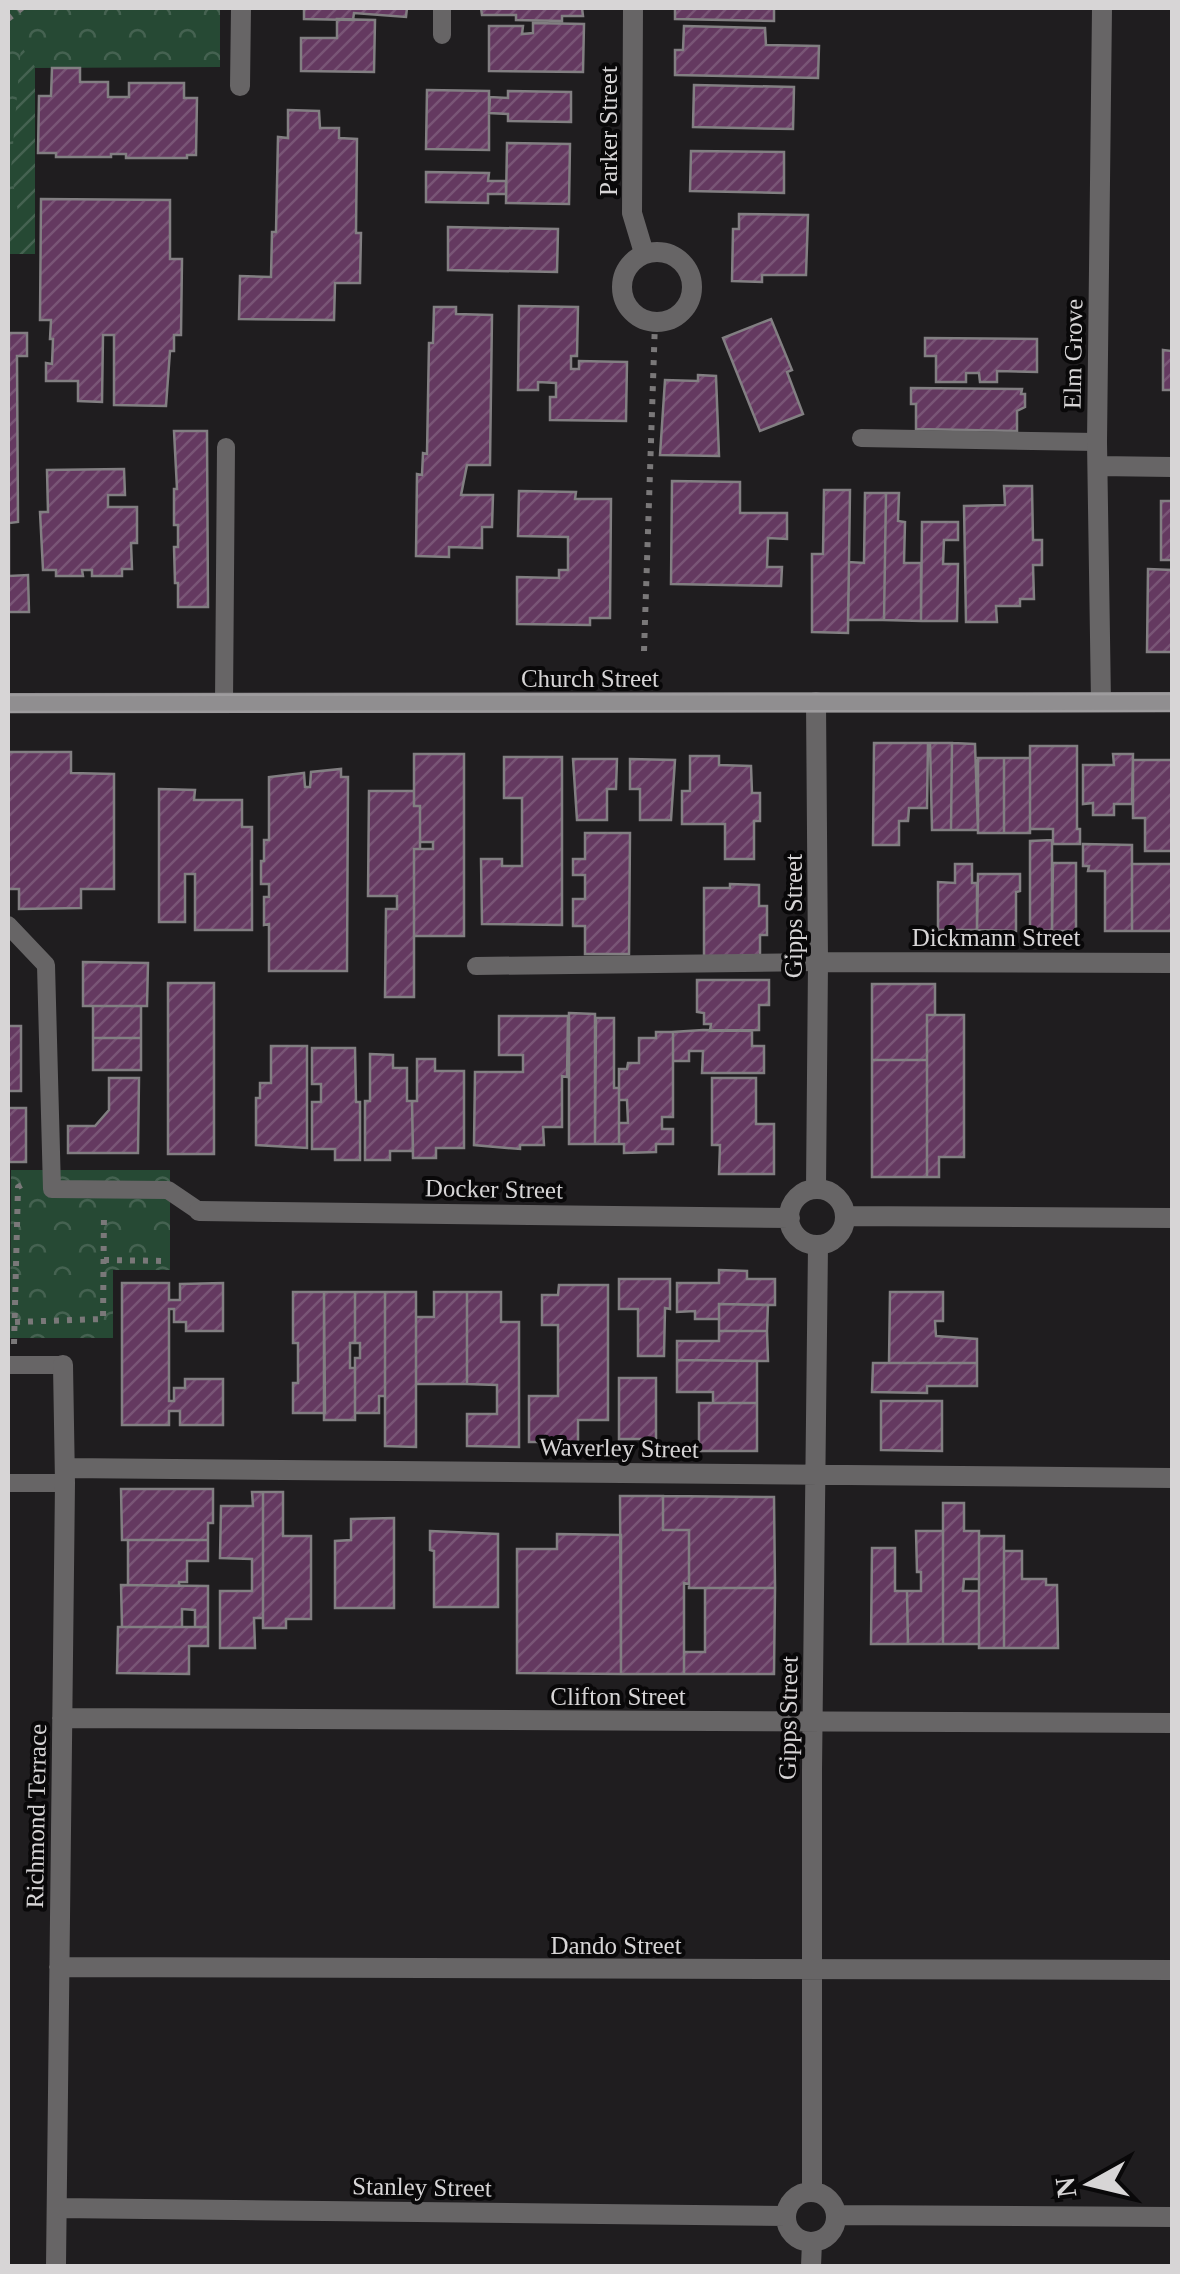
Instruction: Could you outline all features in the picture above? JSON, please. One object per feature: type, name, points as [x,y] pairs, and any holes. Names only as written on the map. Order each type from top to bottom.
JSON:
[{"type":"main road","name":"Church Street","points":[[8,704],[1172,702]]},
{"type":"street","points":[[240,86],[241,8]]},
{"type":"street","name":"Parker Street","points":[[633,8],[632,213],[644,253]]},
{"type":"street","name":"Elm Grove","points":[[1101,702],[1097,442],[1102,8]]},
{"type":"street","points":[[656,251],[678,258],[692,278],[692,290],[682,312],[672,319],[655,322],[639,318],[630,310],[622,290],[627,268],[644,253],[656,251]]},
{"type":"street","points":[[1098,466],[1172,467]]},
{"type":"street","name":"Gipps Street","points":[[816,702],[816,1189]]},
{"type":"street","name":"Dickmann Street","points":[[818,962],[1172,963]]},
{"type":"street","points":[[816,1189],[839,1200],[845,1216],[841,1232],[818,1245],[795,1234],[790,1218],[794,1202],[816,1189]]},
{"type":"street","name":"Docker Street","points":[[199,1210],[790,1218]]},
{"type":"street","points":[[845,1216],[1172,1218]]},
{"type":"street","name":"Gipps Street","points":[[812,2192],[818,1245]]},
{"type":"street","name":"Richmond Terrace","points":[[56,2266],[63,1365]]},
{"type":"street","name":"Waverley Street","points":[[65,1475],[1172,1478]]},
{"type":"street","name":"Clifton Street","points":[[62,1718],[1172,1723]]},
{"type":"street","name":"Dando Street","points":[[59,1967],[1172,1970]]},
{"type":"street","points":[[812,2192],[825,2196],[836,2215],[832,2231],[812,2242],[796,2238],[786,2216],[796,2196],[812,2192]]},
{"type":"street","name":"Stanley Street","points":[[58,2208],[786,2216]]},
{"type":"street","points":[[836,2215],[1172,2217]]},
{"type":"street","points":[[811,2266],[812,2242]]},
{"type":"lane","points":[[442,8],[442,35]]},
{"type":"lane","points":[[861,438],[1097,442]]},
{"type":"lane","points":[[224,703],[226,447]]},
{"type":"lane","points":[[8,925],[46,965],[52,1189],[168,1190],[199,1210]]},
{"type":"lane","points":[[476,966],[818,962]]},
{"type":"lane","points":[[10,1365],[63,1365]]},
{"type":"lane","points":[[8,1484],[65,1475]]},
{"type":"path","points":[[8,18],[21,8]]},
{"type":"path","points":[[644,652],[655,322]]},
{"type":"path","points":[[10,1365],[18,1187],[50,1172]]},
{"type":"path","points":[[14,1322],[103,1319],[104,1189]]},
{"type":"path","points":[[104,1260],[169,1261]]},
{"type":"green space","points":[[8,8],[220,8],[220,67],[35,68],[35,254],[8,254]]},
{"type":"green space","points":[[21,46],[35,67],[35,254],[8,254],[8,234],[19,218],[11,170]]},
{"type":"green space","points":[[11,1170],[170,1170],[170,1270],[113,1270],[113,1338],[10,1338]]},
{"type":"building","points":[[304,8],[407,8],[406,17],[354,13],[353,20],[304,19]]},
{"type":"building","points":[[481,8],[582,8],[583,16],[562,16],[562,21],[516,20],[516,15],[482,15]]},
{"type":"building","points":[[675,8],[774,8],[774,21],[675,19]]},
{"type":"building","points":[[337,19],[375,20],[374,72],[301,71],[301,38],[337,38]]},
{"type":"building","points":[[533,23],[584,24],[583,72],[489,71],[489,26],[523,26],[522,34],[533,33]]},
{"type":"building","points":[[684,26],[765,28],[766,45],[819,46],[818,78],[675,75],[675,50],[683,50]]},
{"type":"building","points":[[52,68],[80,68],[80,82],[108,82],[108,97],[129,97],[129,83],[184,83],[184,98],[197,98],[196,155],[126,158],[126,154],[56,157],[56,153],[38,153],[39,96],[51,96]]},
{"type":"building","points":[[694,85],[794,87],[793,129],[693,127]]},
{"type":"building","points":[[427,90],[489,91],[489,150],[426,149]]},
{"type":"building","points":[[508,91],[571,92],[571,122],[508,121],[508,114],[489,113],[490,97],[508,98]]},
{"type":"building","points":[[288,110],[319,111],[320,128],[339,128],[339,138],[357,139],[360,283],[335,283],[334,320],[239,319],[240,276],[271,277],[278,137],[288,138]]},
{"type":"building","points":[[507,143],[570,144],[569,204],[506,203]]},
{"type":"building","points":[[691,151],[784,152],[784,193],[690,191]]},
{"type":"building","points":[[426,172],[489,173],[488,181],[506,181],[506,194],[488,194],[488,203],[426,202]]},
{"type":"building","points":[[41,199],[170,200],[170,259],[182,259],[181,335],[174,335],[174,351],[170,351],[166,406],[114,405],[114,335],[103,335],[102,402],[78,401],[78,381],[46,381],[46,363],[52,364],[53,339],[51,320],[40,320]]},
{"type":"building","points":[[739,214],[808,215],[806,275],[762,275],[762,282],[732,281],[733,229],[739,229]]},
{"type":"building","points":[[448,227],[558,229],[557,272],[448,270]]},
{"type":"building","points":[[519,306],[578,307],[577,356],[571,356],[571,369],[579,369],[579,361],[627,362],[626,421],[550,420],[550,397],[556,397],[556,383],[538,382],[538,390],[518,390]]},
{"type":"building","points":[[434,307],[456,307],[456,314],[492,315],[490,465],[467,465],[461,495],[493,495],[492,527],[482,527],[482,548],[449,547],[449,557],[416,556],[417,474],[422,475],[423,453],[427,454],[429,343],[433,343]]},
{"type":"building","points":[[771,319],[792,370],[787,372],[803,414],[760,431],[723,338]]},
{"type":"building","points":[[9,333],[27,333],[27,356],[17,356],[18,522],[9,523],[9,576],[28,575],[29,612],[8,612]]},
{"type":"building","points":[[925,338],[1037,339],[1037,372],[997,371],[997,382],[980,382],[979,373],[966,373],[966,382],[936,382],[936,356],[925,356]]},
{"type":"building","points":[[1163,350],[1172,351],[1172,390],[1163,390]]},
{"type":"building","points":[[698,375],[716,376],[719,456],[660,455],[665,380],[698,381]]},
{"type":"building","points":[[911,388],[1022,389],[1025,407],[1017,411],[1017,431],[916,429],[916,404],[911,404]]},
{"type":"building","points":[[174,431],[207,431],[208,607],[178,607]]},
{"type":"building","points":[[124,469],[125,495],[108,495],[108,507],[137,507],[137,543],[131,543],[132,569],[122,569],[122,576],[92,576],[92,570],[82,570],[83,576],[56,576],[56,570],[43,570],[40,512],[48,512],[47,470]]},
{"type":"building","points":[[672,481],[740,482],[740,513],[787,513],[787,539],[768,538],[767,567],[782,567],[781,586],[671,584]]},
{"type":"building","points":[[1004,486],[1032,486],[1033,540],[1042,540],[1042,565],[1033,565],[1034,599],[1020,599],[1020,606],[996,606],[997,622],[966,622],[964,506],[1005,505]]},
{"type":"building","points":[[824,490],[850,490],[848,633],[812,632],[812,554],[823,554]]},
{"type":"building","points":[[519,491],[576,492],[575,499],[611,499],[610,618],[590,618],[590,625],[517,624],[517,577],[559,578],[559,570],[568,570],[568,537],[518,536]]},
{"type":"building","points":[[865,493],[886,493],[884,620],[848,620],[849,562],[864,563]]},
{"type":"building","points":[[886,493],[899,493],[898,521],[905,522],[904,563],[921,563],[921,621],[884,620]]},
{"type":"building","points":[[1161,501],[1172,501],[1172,560],[1161,560]]},
{"type":"building","points":[[922,522],[958,522],[958,540],[944,540],[943,564],[958,564],[957,621],[921,621]]},
{"type":"building","points":[[1148,569],[1172,570],[1172,652],[1147,652]]},
{"type":"building","points":[[874,743],[928,743],[927,808],[909,808],[908,821],[899,821],[899,845],[873,845]]},
{"type":"building","points":[[930,743],[952,743],[951,830],[932,830]]},
{"type":"building","points":[[952,743],[975,744],[978,830],[951,830]]},
{"type":"building","points":[[1030,746],[1077,746],[1080,844],[1053,844],[1053,829],[1030,829]]},
{"type":"building","points":[[8,752],[71,752],[71,773],[114,774],[114,889],[81,889],[81,908],[19,909],[19,889],[8,889]]},
{"type":"building","points":[[414,754],[464,754],[464,936],[414,936],[414,849],[433,849],[433,842],[420,842],[420,806],[414,806]]},
{"type":"building","points":[[1113,754],[1133,754],[1132,804],[1114,804],[1114,815],[1093,815],[1093,803],[1083,804],[1083,765],[1114,765]]},
{"type":"building","points":[[690,756],[719,756],[719,765],[751,766],[752,793],[760,793],[760,821],[754,821],[754,859],[725,859],[725,824],[682,824],[682,791],[690,791]]},
{"type":"building","points":[[504,757],[562,757],[562,925],[482,924],[481,859],[502,859],[502,866],[522,866],[522,798],[504,798]]},
{"type":"building","points":[[978,758],[1004,758],[1004,833],[978,833]]},
{"type":"building","points":[[1004,758],[1030,758],[1030,833],[1004,833]]},
{"type":"building","points":[[573,759],[617,759],[616,789],[607,789],[607,820],[577,820]]},
{"type":"building","points":[[630,759],[675,760],[671,820],[640,820],[640,789],[630,789]]},
{"type":"building","points":[[1133,760],[1172,760],[1172,851],[1145,851],[1145,818],[1133,818]]},
{"type":"building","points":[[341,769],[341,777],[348,777],[347,971],[269,971],[269,924],[264,925],[264,897],[269,897],[269,884],[261,884],[261,861],[264,840],[269,840],[269,777],[304,773],[305,787],[310,787],[311,772]]},
{"type":"building","points":[[159,789],[195,790],[194,800],[242,800],[242,827],[252,827],[252,930],[195,930],[195,874],[185,874],[185,922],[159,922]]},
{"type":"building","points":[[369,791],[414,791],[414,806],[420,806],[420,849],[414,849],[414,997],[385,997],[386,909],[397,909],[397,896],[368,896]]},
{"type":"building","points":[[585,833],[630,833],[629,954],[585,954],[585,926],[573,926],[573,899],[585,899],[585,875],[573,875],[573,859],[585,859]]},
{"type":"building","points":[[1052,840],[1052,931],[1030,930],[1030,841]]},
{"type":"building","points":[[1083,844],[1132,845],[1132,931],[1105,931],[1105,871],[1088,871],[1089,866],[1083,866]]},
{"type":"building","points":[[1053,863],[1076,863],[1076,931],[1052,931]]},
{"type":"building","points":[[955,864],[972,864],[972,883],[977,883],[977,930],[938,930],[938,882],[955,883]]},
{"type":"building","points":[[1132,864],[1172,864],[1172,931],[1132,931]]},
{"type":"building","points":[[978,874],[1020,874],[1016,931],[977,930]]},
{"type":"building","points":[[730,884],[759,885],[759,906],[767,906],[767,935],[760,935],[760,960],[704,960],[704,888],[730,888]]},
{"type":"building","points":[[83,962],[148,963],[147,1006],[83,1006]]},
{"type":"building","points":[[697,980],[769,980],[769,1005],[759,1005],[759,1030],[710,1031],[711,1024],[704,1024],[704,1013],[697,1012]]},
{"type":"building","points":[[168,983],[214,983],[214,1154],[168,1154]]},
{"type":"building","points":[[872,984],[935,984],[935,1015],[927,1015],[927,1060],[872,1060]]},
{"type":"building","points":[[93,1006],[141,1006],[141,1038],[93,1038]]},
{"type":"building","points":[[569,1013],[595,1014],[595,1144],[569,1144]]},
{"type":"building","points":[[927,1015],[964,1015],[964,1157],[939,1157],[939,1177],[927,1177]]},
{"type":"building","points":[[499,1016],[568,1016],[562,1127],[543,1127],[544,1145],[520,1145],[520,1149],[474,1145],[475,1072],[523,1072],[523,1055],[499,1055]]},
{"type":"building","points":[[596,1018],[614,1018],[619,1144],[595,1144]]},
{"type":"building","points":[[8,1026],[21,1026],[21,1091],[8,1091]]},
{"type":"building","points":[[752,1031],[752,1046],[764,1046],[764,1073],[702,1073],[703,1051],[689,1051],[689,1061],[673,1061],[673,1032]]},
{"type":"building","points":[[656,1032],[673,1032],[673,1117],[662,1117],[662,1129],[673,1129],[673,1144],[656,1144],[656,1152],[624,1153],[624,1144],[619,1144],[619,1123],[628,1123],[627,1100],[619,1100],[619,1069],[627,1069],[628,1063],[639,1063],[639,1038],[656,1038]]},
{"type":"building","points":[[93,1038],[141,1038],[141,1070],[93,1070]]},
{"type":"building","points":[[271,1046],[307,1046],[307,1148],[256,1145],[256,1098],[260,1098],[260,1083],[271,1083]]},
{"type":"building","points":[[312,1048],[355,1048],[360,1160],[335,1160],[335,1149],[312,1149],[312,1102],[321,1102],[321,1084],[312,1084]]},
{"type":"building","points":[[370,1054],[393,1055],[393,1068],[407,1068],[413,1151],[390,1151],[390,1160],[365,1160]]},
{"type":"building","points":[[417,1059],[435,1059],[435,1071],[464,1071],[464,1148],[436,1148],[436,1158],[413,1158],[412,1101],[417,1101]]},
{"type":"building","points":[[872,1060],[927,1060],[927,1177],[872,1177]]},
{"type":"building","points":[[109,1078],[139,1078],[138,1153],[68,1153],[68,1126],[95,1126],[109,1110]]},
{"type":"building","points":[[712,1078],[756,1078],[756,1124],[774,1124],[774,1174],[719,1174],[720,1145],[712,1145]]},
{"type":"building","points":[[8,1108],[26,1108],[26,1162],[8,1162]]},
{"type":"building","points":[[719,1270],[747,1271],[747,1279],[775,1279],[775,1305],[719,1304],[719,1319],[695,1319],[695,1311],[677,1312],[677,1283],[719,1283]]},
{"type":"building","points":[[619,1279],[670,1279],[664,1356],[638,1356],[638,1309],[619,1309]]},
{"type":"building","points":[[122,1283],[169,1283],[169,1300],[180,1300],[180,1284],[223,1283],[223,1331],[186,1331],[186,1322],[174,1322],[174,1309],[169,1309],[169,1401],[174,1401],[174,1388],[185,1388],[185,1379],[223,1379],[223,1425],[180,1425],[180,1411],[169,1411],[169,1425],[122,1425]]},
{"type":"building","points":[[559,1285],[608,1285],[608,1420],[578,1420],[578,1442],[529,1442],[529,1396],[558,1396],[558,1325],[542,1325],[542,1295],[558,1295]]},
{"type":"building","points":[[293,1292],[324,1292],[325,1413],[293,1413],[298,1343],[293,1343]]},
{"type":"building","points":[[324,1292],[355,1292],[355,1343],[350,1343],[350,1368],[355,1368],[355,1420],[324,1420]]},
{"type":"building","points":[[355,1292],[385,1292],[385,1396],[379,1396],[379,1413],[355,1413],[355,1358],[360,1358],[360,1343],[355,1343]]},
{"type":"building","points":[[385,1292],[416,1292],[416,1447],[385,1446]]},
{"type":"building","points":[[434,1292],[467,1292],[467,1384],[416,1384],[416,1317],[434,1317]]},
{"type":"building","points":[[467,1292],[501,1292],[501,1322],[519,1322],[519,1447],[467,1446],[467,1414],[497,1414],[497,1385],[467,1384]]},
{"type":"building","points":[[890,1292],[943,1292],[943,1321],[935,1321],[936,1336],[977,1339],[977,1363],[889,1363]]},
{"type":"building","points":[[719,1304],[768,1305],[767,1331],[719,1331]]},
{"type":"building","points":[[719,1331],[767,1331],[768,1361],[677,1360],[677,1341],[719,1341]]},
{"type":"building","points":[[677,1360],[757,1361],[757,1403],[713,1403],[713,1392],[677,1392]]},
{"type":"building","points":[[873,1363],[977,1363],[977,1386],[927,1386],[927,1393],[872,1392]]},
{"type":"building","points":[[619,1378],[656,1378],[656,1439],[619,1439]]},
{"type":"building","points":[[881,1401],[942,1401],[942,1451],[881,1450]]},
{"type":"building","points":[[699,1403],[757,1403],[757,1451],[699,1451]]},
{"type":"building","points":[[121,1489],[213,1489],[213,1523],[208,1523],[208,1540],[122,1540]]},
{"type":"building","points":[[252,1492],[263,1492],[263,1618],[254,1618],[255,1648],[220,1648],[220,1591],[252,1591],[252,1559],[220,1558],[221,1506],[253,1506]]},
{"type":"building","points":[[263,1492],[283,1492],[283,1536],[311,1536],[311,1619],[286,1619],[286,1628],[263,1628]]},
{"type":"building","points":[[620,1496],[663,1496],[663,1530],[689,1530],[689,1584],[684,1583],[684,1674],[621,1674]]},
{"type":"building","points":[[663,1496],[774,1497],[775,1588],[689,1588],[689,1530],[663,1530]]},
{"type":"building","points":[[943,1503],[964,1503],[964,1531],[979,1531],[979,1579],[964,1579],[963,1591],[979,1591],[979,1644],[943,1644]]},
{"type":"building","points":[[394,1518],[394,1608],[335,1608],[335,1541],[351,1540],[351,1519]]},
{"type":"building","points":[[430,1531],[498,1534],[498,1607],[434,1607]]},
{"type":"building","points":[[916,1531],[943,1531],[943,1644],[908,1644],[907,1591],[921,1591]]},
{"type":"building","points":[[557,1534],[621,1535],[621,1674],[517,1673],[517,1549],[557,1549]]},
{"type":"building","points":[[979,1536],[1004,1536],[1004,1648],[979,1648]]},
{"type":"building","points":[[128,1540],[208,1540],[208,1561],[187,1561],[187,1582],[179,1582],[179,1586],[128,1585]]},
{"type":"building","points":[[872,1548],[895,1548],[895,1591],[907,1591],[908,1644],[871,1644]]},
{"type":"building","points":[[1004,1551],[1022,1551],[1022,1579],[1046,1579],[1046,1585],[1057,1585],[1058,1648],[1004,1648]]},
{"type":"building","points":[[121,1585],[208,1586],[208,1627],[195,1627],[195,1610],[182,1609],[182,1627],[122,1627]]},
{"type":"building","points":[[705,1588],[775,1588],[774,1674],[684,1674],[684,1652],[705,1652]]},
{"type":"building","points":[[118,1627],[208,1627],[208,1646],[189,1646],[189,1674],[117,1673]]},
{"type":"tram line","points":[[8,695],[1172,694]]},
{"type":"tram line","points":[[8,712],[1172,711]]}]
